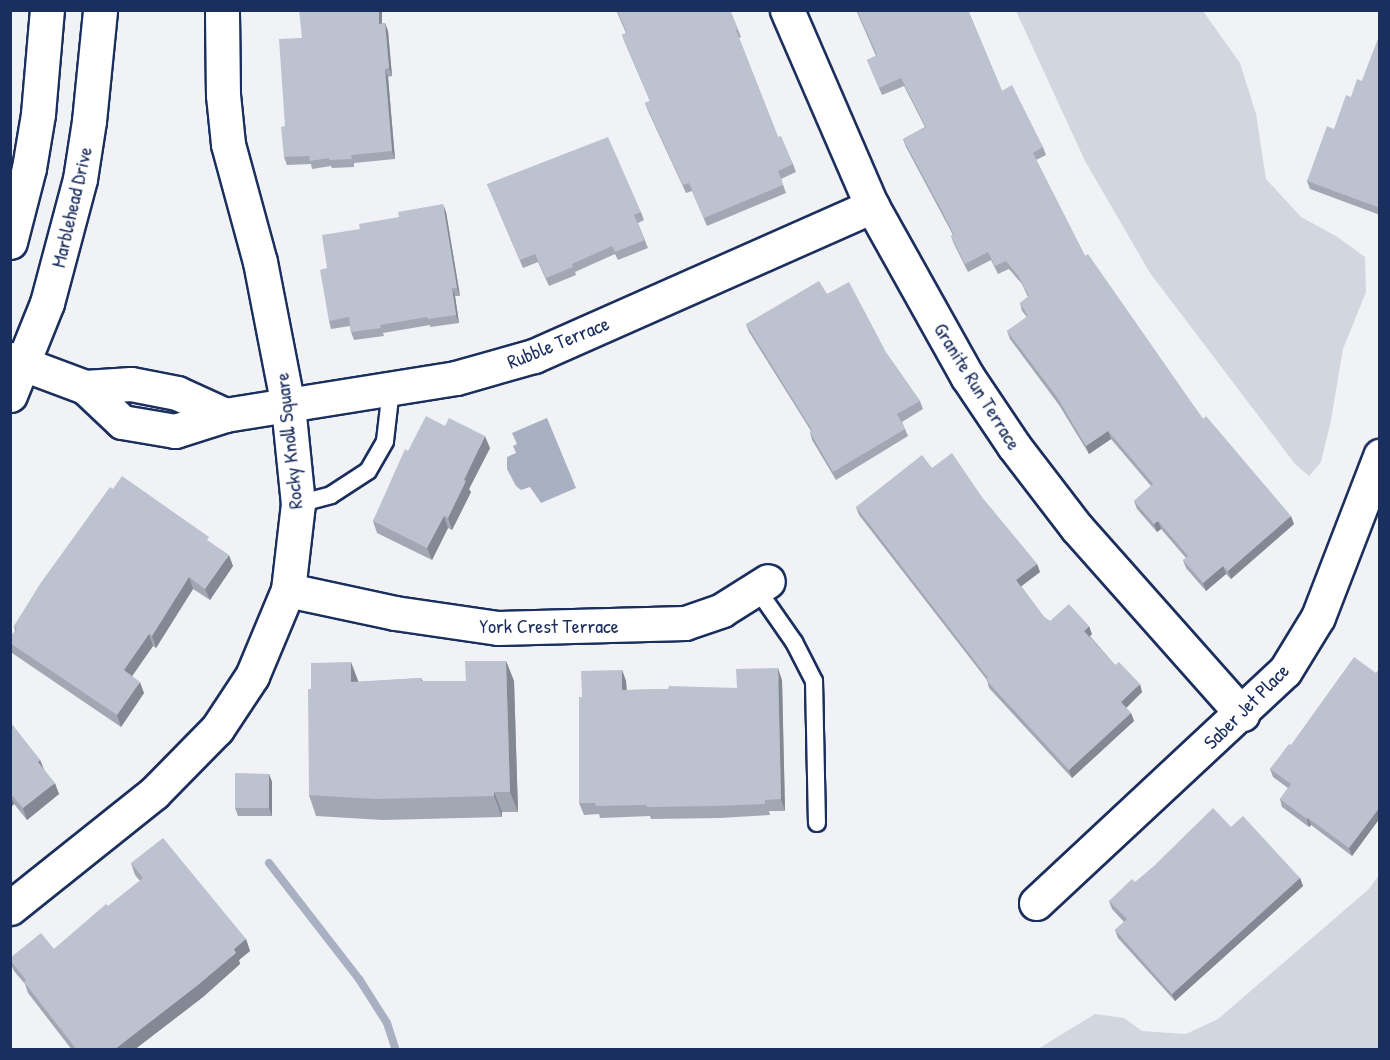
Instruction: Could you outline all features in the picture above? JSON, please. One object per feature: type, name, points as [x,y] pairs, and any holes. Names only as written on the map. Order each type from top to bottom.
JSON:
[{"type":"street","points":[[10,242],[29,168],[38,114],[47,10]]},
{"type":"street","name":"Marblehead Drive","points":[[10,395],[18,362],[47,303],[80,178],[91,111],[100,10]]},
{"type":"street","name":"Rocky Knoll Square","points":[[10,908],[154,793],[217,729],[252,676],[288,590],[298,504],[288,406],[260,262],[228,144],[223,95],[222,10]]},
{"type":"street","name":"Granite Run Terrace","points":[[787,10],[872,206],[967,376],[1014,446],[1077,528],[1242,714]]},
{"type":"street","name":"Rubble Terrace","points":[[18,362],[85,387],[122,422],[175,431],[225,415],[456,378],[534,357],[872,206]]},
{"type":"street","name":"Saber Jet Place","points":[[1036,903],[1242,714],[1285,671],[1318,617],[1380,456]]},
{"type":"street","name":"York Crest Terrace","points":[[288,590],[418,618],[498,628],[685,623],[722,610],[762,585]]},
{"type":"lane","points":[[298,504],[331,495],[368,471],[385,441],[392,389]]},
{"type":"lane","points":[[762,585],[814,681],[817,823]]},
{"type":"shaded area","points":[[1016,11],[1203,11],[1240,63],[1256,114],[1266,179],[1301,217],[1336,236],[1365,257],[1366,292],[1343,349],[1321,462],[1309,476],[1295,464],[1150,273],[1085,161]]},
{"type":"shaded area","points":[[1379,875],[1379,1049],[1038,1049],[1095,1014],[1124,1018],[1142,1031],[1186,1034],[1218,1019],[1369,889]]},
{"type":"water","points":[[547,418],[576,488],[541,503],[530,487],[521,490],[516,486],[507,469],[507,457],[516,453],[513,446],[517,444],[512,433]]},
{"type":"building","points":[[299,10],[379,10],[379,24],[385,23],[389,68],[385,69],[392,151],[351,155],[352,159],[329,160],[329,158],[310,161],[309,156],[284,157],[281,127],[285,126],[279,39],[302,38]]},
{"type":"building","points":[[617,10],[730,10],[778,137],[781,136],[793,164],[778,171],[783,185],[704,218],[689,183],[683,185],[645,103],[650,101],[622,35],[627,33]]},
{"type":"building","points":[[857,10],[968,10],[1002,91],[1012,85],[1043,147],[1033,153],[1085,256],[1088,254],[1203,419],[1206,416],[1291,516],[1228,571],[1223,566],[1203,583],[1183,560],[1188,556],[1158,521],[1154,524],[1134,501],[1153,484],[1108,431],[1086,446],[1057,397],[1007,331],[1028,316],[1020,303],[1029,296],[1019,277],[1006,261],[995,266],[988,252],[965,264],[951,236],[954,235],[903,139],[926,127],[901,78],[879,88],[867,60],[877,55]]},
{"type":"building","points":[[1380,34],[1380,208],[1307,181],[1327,126],[1334,129],[1346,95],[1351,97],[1357,79],[1362,81]]},
{"type":"building","points":[[608,137],[641,212],[634,215],[645,240],[615,252],[612,246],[572,264],[573,267],[546,278],[535,254],[520,260],[487,184]]},
{"type":"building","points":[[443,204],[457,288],[452,288],[456,315],[428,319],[427,317],[380,325],[381,328],[351,332],[349,317],[329,321],[320,270],[327,268],[322,235],[360,229],[359,224],[399,217],[398,212]]},
{"type":"building","points":[[819,281],[827,294],[849,282],[887,354],[920,401],[897,414],[905,429],[833,472],[810,432],[812,430],[746,324]]},
{"type":"building","points":[[426,416],[445,426],[449,418],[485,436],[448,518],[444,516],[427,548],[373,521],[405,449],[408,451]]},
{"type":"building","points":[[952,453],[984,500],[1037,564],[1016,580],[1044,617],[1050,621],[1069,604],[1089,626],[1084,631],[1115,665],[1119,662],[1140,684],[1121,702],[1131,713],[1069,770],[986,680],[988,678],[856,507],[922,455],[932,468]]},
{"type":"building","points":[[122,476],[209,537],[207,540],[229,555],[205,589],[189,577],[152,636],[149,634],[124,670],[140,682],[117,715],[10,643],[10,637],[17,629],[14,626],[40,584],[110,487],[113,489]]},
{"type":"building","points":[[1354,657],[1376,673],[1380,668],[1380,807],[1349,848],[1280,799],[1291,784],[1270,769],[1289,744],[1291,745]]},
{"type":"building","points":[[465,661],[506,661],[510,792],[494,792],[494,796],[376,799],[309,795],[308,689],[311,689],[311,663],[351,662],[351,682],[421,678],[421,681],[466,681]]},
{"type":"building","points":[[778,668],[781,799],[765,800],[765,804],[716,806],[596,806],[595,803],[579,803],[581,671],[622,670],[622,690],[668,689],[669,686],[737,688],[736,669]]},
{"type":"building","points":[[10,722],[55,783],[23,808],[10,793]]},
{"type":"building","points":[[235,773],[269,774],[269,808],[235,808]]},
{"type":"building","points":[[1213,808],[1231,827],[1243,816],[1300,878],[1172,994],[1115,930],[1127,919],[1109,901],[1132,879],[1135,882],[1155,865]]},
{"type":"building","points":[[163,838],[246,939],[234,949],[236,953],[198,985],[114,1050],[77,1050],[24,982],[26,980],[10,958],[41,933],[54,949],[106,904],[108,906],[143,878],[131,863]]},
{"type":"waterway","points":[[269,863],[359,979],[387,1023],[396,1050]]}]
